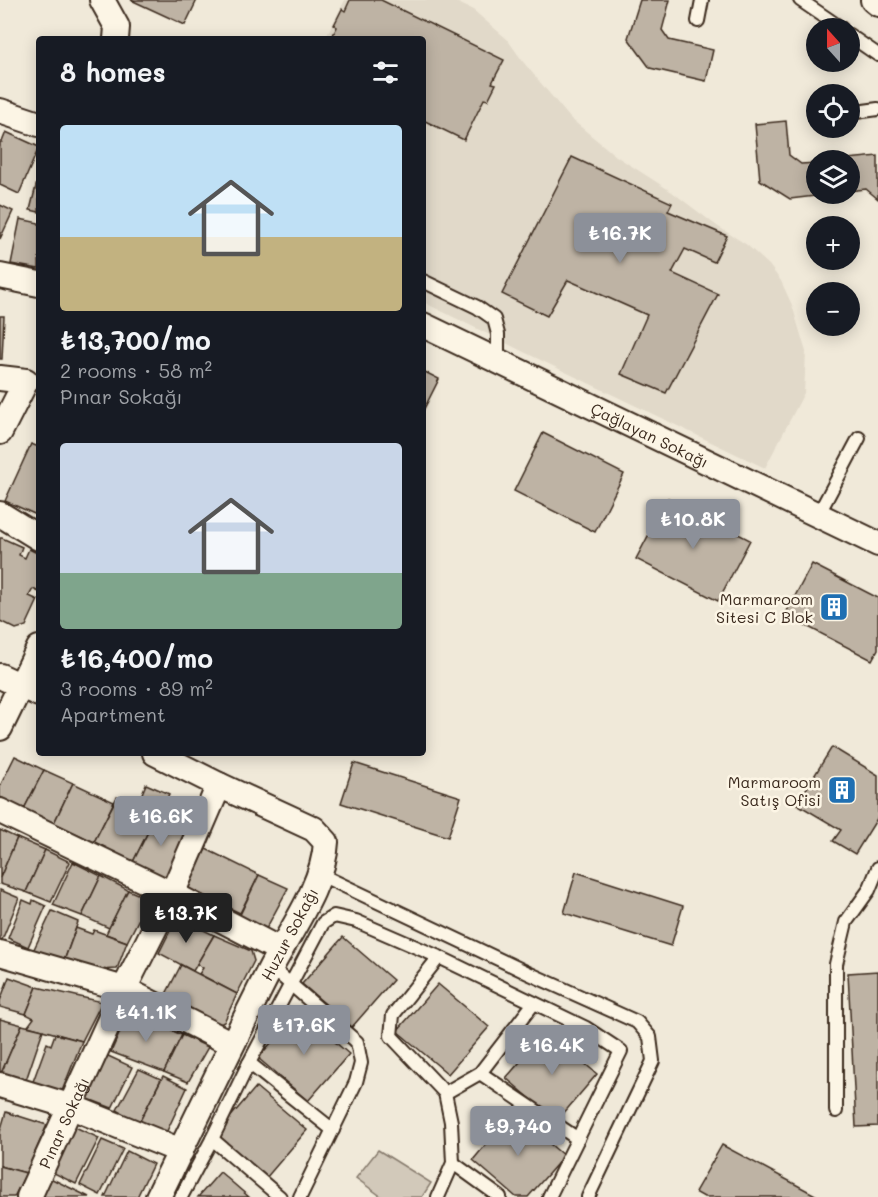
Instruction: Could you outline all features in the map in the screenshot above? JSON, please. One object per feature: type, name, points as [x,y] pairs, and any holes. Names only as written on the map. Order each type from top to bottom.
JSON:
[{"type":"street","points":[[102,0],[117,27],[116,36]]},
{"type":"street","points":[[873,0],[878,4]]},
{"type":"street","points":[[0,111],[36,122]]},
{"type":"street","points":[[0,276],[36,283]]},
{"type":"street","name":"Çağlayan Sokağı","points":[[426,326],[878,544]]},
{"type":"street","points":[[0,378],[26,381],[0,432]]},
{"type":"street","points":[[0,514],[36,536]]},
{"type":"street","points":[[0,728],[36,654]]},
{"type":"street","name":"Huzur Sokağı","points":[[158,1197],[275,958],[311,895],[325,858],[326,842],[314,829],[161,756]]},
{"type":"street","name":"Pınar Sokağı","points":[[29,1197],[124,988],[172,894],[219,785]]},
{"type":"street","points":[[0,811],[172,894],[275,958]]},
{"type":"street","points":[[0,953],[124,988],[232,1044]]},
{"type":"street","points":[[0,1085],[69,1106],[181,1151]]},
{"type":"lane","points":[[698,21],[702,0]]},
{"type":"lane","points":[[800,0],[826,18]]},
{"type":"lane","points":[[860,42],[878,55]]},
{"type":"lane","points":[[860,111],[878,109]]},
{"type":"lane","points":[[426,282],[477,306],[494,319],[498,334],[498,361]]},
{"type":"lane","points":[[818,515],[859,438]]},
{"type":"lane","points":[[836,1111],[836,964],[846,922],[869,890],[878,868]]},
{"type":"lane","points":[[319,874],[637,1022],[650,1037],[652,1060],[588,1197]]},
{"type":"lane","points":[[181,1197],[323,922],[334,916],[356,921],[439,957],[586,1028],[621,1051],[549,1197]]},
{"type":"lane","points":[[438,1197],[453,1163],[452,1122],[446,1093],[391,1036],[393,1015],[439,957]]},
{"type":"lane","points":[[275,958],[291,985],[357,1042],[361,1063],[356,1082],[300,1197]]},
{"type":"lane","points":[[446,1093],[480,1073],[534,1003]]},
{"type":"lane","points":[[249,1063],[333,1130]]},
{"type":"lane","points":[[480,1073],[578,1139]]},
{"type":"lane","points":[[212,1139],[280,1197]]},
{"type":"lane","points":[[453,1163],[500,1197]]},
{"type":"shaded area","points":[[345,0],[452,0],[473,10],[507,39],[570,118],[616,156],[747,245],[769,265],[781,281],[792,305],[806,352],[804,393],[765,468],[426,303],[426,36],[327,36]]},
{"type":"shaded area","points":[[378,1150],[431,1183],[422,1197],[382,1197],[356,1178]]},
{"type":"building","points":[[131,0],[197,0],[185,25]]},
{"type":"building","points":[[350,0],[381,0],[504,60],[492,83],[496,84],[488,100],[484,99],[464,140],[426,121],[426,36],[332,36],[337,27],[334,25],[342,9],[345,11]]},
{"type":"building","points":[[640,0],[670,0],[662,30],[669,40],[713,50],[706,81],[650,68],[628,38]]},
{"type":"building","points":[[786,121],[789,155],[801,164],[806,164],[806,197],[790,199],[760,180],[755,124]]},
{"type":"building","points":[[6,132],[36,146],[36,154],[19,194],[0,185],[0,142]]},
{"type":"building","points":[[878,156],[878,199],[866,189],[860,190],[860,158]]},
{"type":"building","points":[[572,157],[672,203],[668,211],[727,236],[714,262],[685,249],[672,273],[718,294],[666,393],[621,374],[647,315],[568,280],[547,316],[502,294]]},
{"type":"building","points":[[36,186],[36,211],[30,210]]},
{"type":"building","points":[[0,205],[13,211],[0,239]]},
{"type":"building","points":[[20,219],[36,222],[36,268],[11,264]]},
{"type":"building","points":[[0,316],[4,316],[2,359],[0,359]]},
{"type":"building","points":[[426,372],[439,379],[426,405]]},
{"type":"building","points":[[543,433],[624,474],[595,532],[514,491]]},
{"type":"building","points":[[31,444],[36,446],[36,515],[5,501]]},
{"type":"building","points":[[668,498],[750,540],[718,601],[636,559]]},
{"type":"building","points":[[0,538],[2,538],[22,547],[19,555],[25,558],[29,549],[36,552],[36,590],[33,589],[29,596],[36,599],[36,604],[26,626],[16,629],[0,621]]},
{"type":"building","name":"Marmaroom Sitesi C Blok","points":[[812,564],[878,598],[878,649],[872,660],[785,615]]},
{"type":"building","name":"Marmaroom Satış Ofisi","points":[[832,747],[878,775],[878,817],[855,854],[833,841],[841,830],[797,804]]},
{"type":"building","points":[[15,756],[44,770],[24,809],[0,797],[0,786]]},
{"type":"building","points":[[354,763],[461,797],[448,837],[341,803]]},
{"type":"building","points":[[44,770],[73,783],[54,823],[24,809]]},
{"type":"building","points":[[73,783],[114,802],[94,842],[54,823]]},
{"type":"building","points":[[146,784],[169,794],[160,813],[138,803]]},
{"type":"building","points":[[117,797],[156,816],[133,862],[94,842]]},
{"type":"building","points":[[156,816],[189,832],[167,878],[133,862]]},
{"type":"building","points":[[0,830],[17,838],[0,878]]},
{"type":"building","points":[[17,838],[45,850],[26,892],[0,884],[0,878]]},
{"type":"building","points":[[206,849],[259,875],[240,913],[187,888]]},
{"type":"building","points":[[45,850],[70,862],[51,902],[26,892]]},
{"type":"building","points":[[73,862],[101,876],[82,916],[53,905]]},
{"type":"building","points":[[576,872],[683,906],[671,946],[564,913]]},
{"type":"building","points":[[259,875],[288,888],[266,929],[239,917]]},
{"type":"building","points":[[101,876],[128,890],[109,928],[82,916]]},
{"type":"building","points":[[0,890],[19,898],[2,940],[0,940]]},
{"type":"building","points":[[128,890],[149,899],[127,942],[106,934]]},
{"type":"building","points":[[23,900],[32,904],[33,900],[46,906],[28,947],[8,938]]},
{"type":"building","points":[[52,911],[78,922],[64,961],[33,951]]},
{"type":"building","points":[[177,917],[214,935],[193,971],[159,953]]},
{"type":"building","points":[[76,928],[92,934],[94,930],[127,942],[117,969],[97,970],[64,961]]},
{"type":"building","points":[[214,935],[251,951],[254,961],[237,994],[199,974],[203,968],[197,964]]},
{"type":"building","points":[[343,937],[393,980],[352,1027],[302,984]]},
{"type":"building","points":[[181,965],[237,994],[224,1022],[218,1025],[165,996]]},
{"type":"building","points":[[878,971],[878,1126],[856,1127],[848,973]]},
{"type":"building","points":[[9,977],[37,987],[26,1014],[0,1007]]},
{"type":"building","points":[[438,984],[489,1027],[448,1074],[397,1031]]},
{"type":"building","points":[[37,987],[102,1002],[82,1041],[28,1026],[34,1018],[26,1014]]},
{"type":"building","points":[[299,1011],[349,1054],[308,1101],[258,1058]]},
{"type":"building","points":[[129,1012],[182,1035],[164,1072],[111,1052]]},
{"type":"building","points":[[0,1019],[22,1025],[0,1076]]},
{"type":"building","points":[[22,1025],[43,1030],[25,1083],[0,1076]]},
{"type":"building","points":[[547,1031],[597,1074],[557,1121],[506,1078]]},
{"type":"building","points":[[55,1034],[82,1041],[60,1096],[31,1087],[47,1043],[51,1045]]},
{"type":"building","points":[[182,1035],[208,1047],[188,1082],[164,1072]]},
{"type":"building","points":[[106,1055],[132,1067],[112,1108],[86,1098]]},
{"type":"building","points":[[139,1069],[161,1079],[139,1123],[117,1110]]},
{"type":"building","points":[[163,1076],[187,1088],[166,1133],[139,1123]]},
{"type":"building","points":[[256,1087],[307,1130],[266,1178],[216,1134]]},
{"type":"building","points":[[6,1112],[47,1125],[26,1173],[0,1166],[0,1132]]},
{"type":"building","points":[[513,1112],[564,1156],[528,1197],[516,1197],[473,1160]]},
{"type":"building","points":[[73,1126],[99,1138],[76,1184],[50,1171]]},
{"type":"building","points":[[102,1140],[123,1149],[100,1195],[80,1185]]},
{"type":"building","points":[[722,1145],[819,1197],[704,1197],[695,1192]]},
{"type":"building","points":[[127,1151],[153,1164],[137,1197],[105,1197]]},
{"type":"building","points":[[0,1166],[26,1173],[14,1197],[0,1197]]},
{"type":"building","points":[[220,1172],[249,1197],[198,1197]]},
{"type":"building","points":[[50,1178],[89,1197],[43,1197]]},
{"type":"place","name":"Marmaroom Sitesi C Blok","points":[[834,607]]},
{"type":"place","name":"Marmaroom Satış Ofisi","points":[[842,790]]}]
